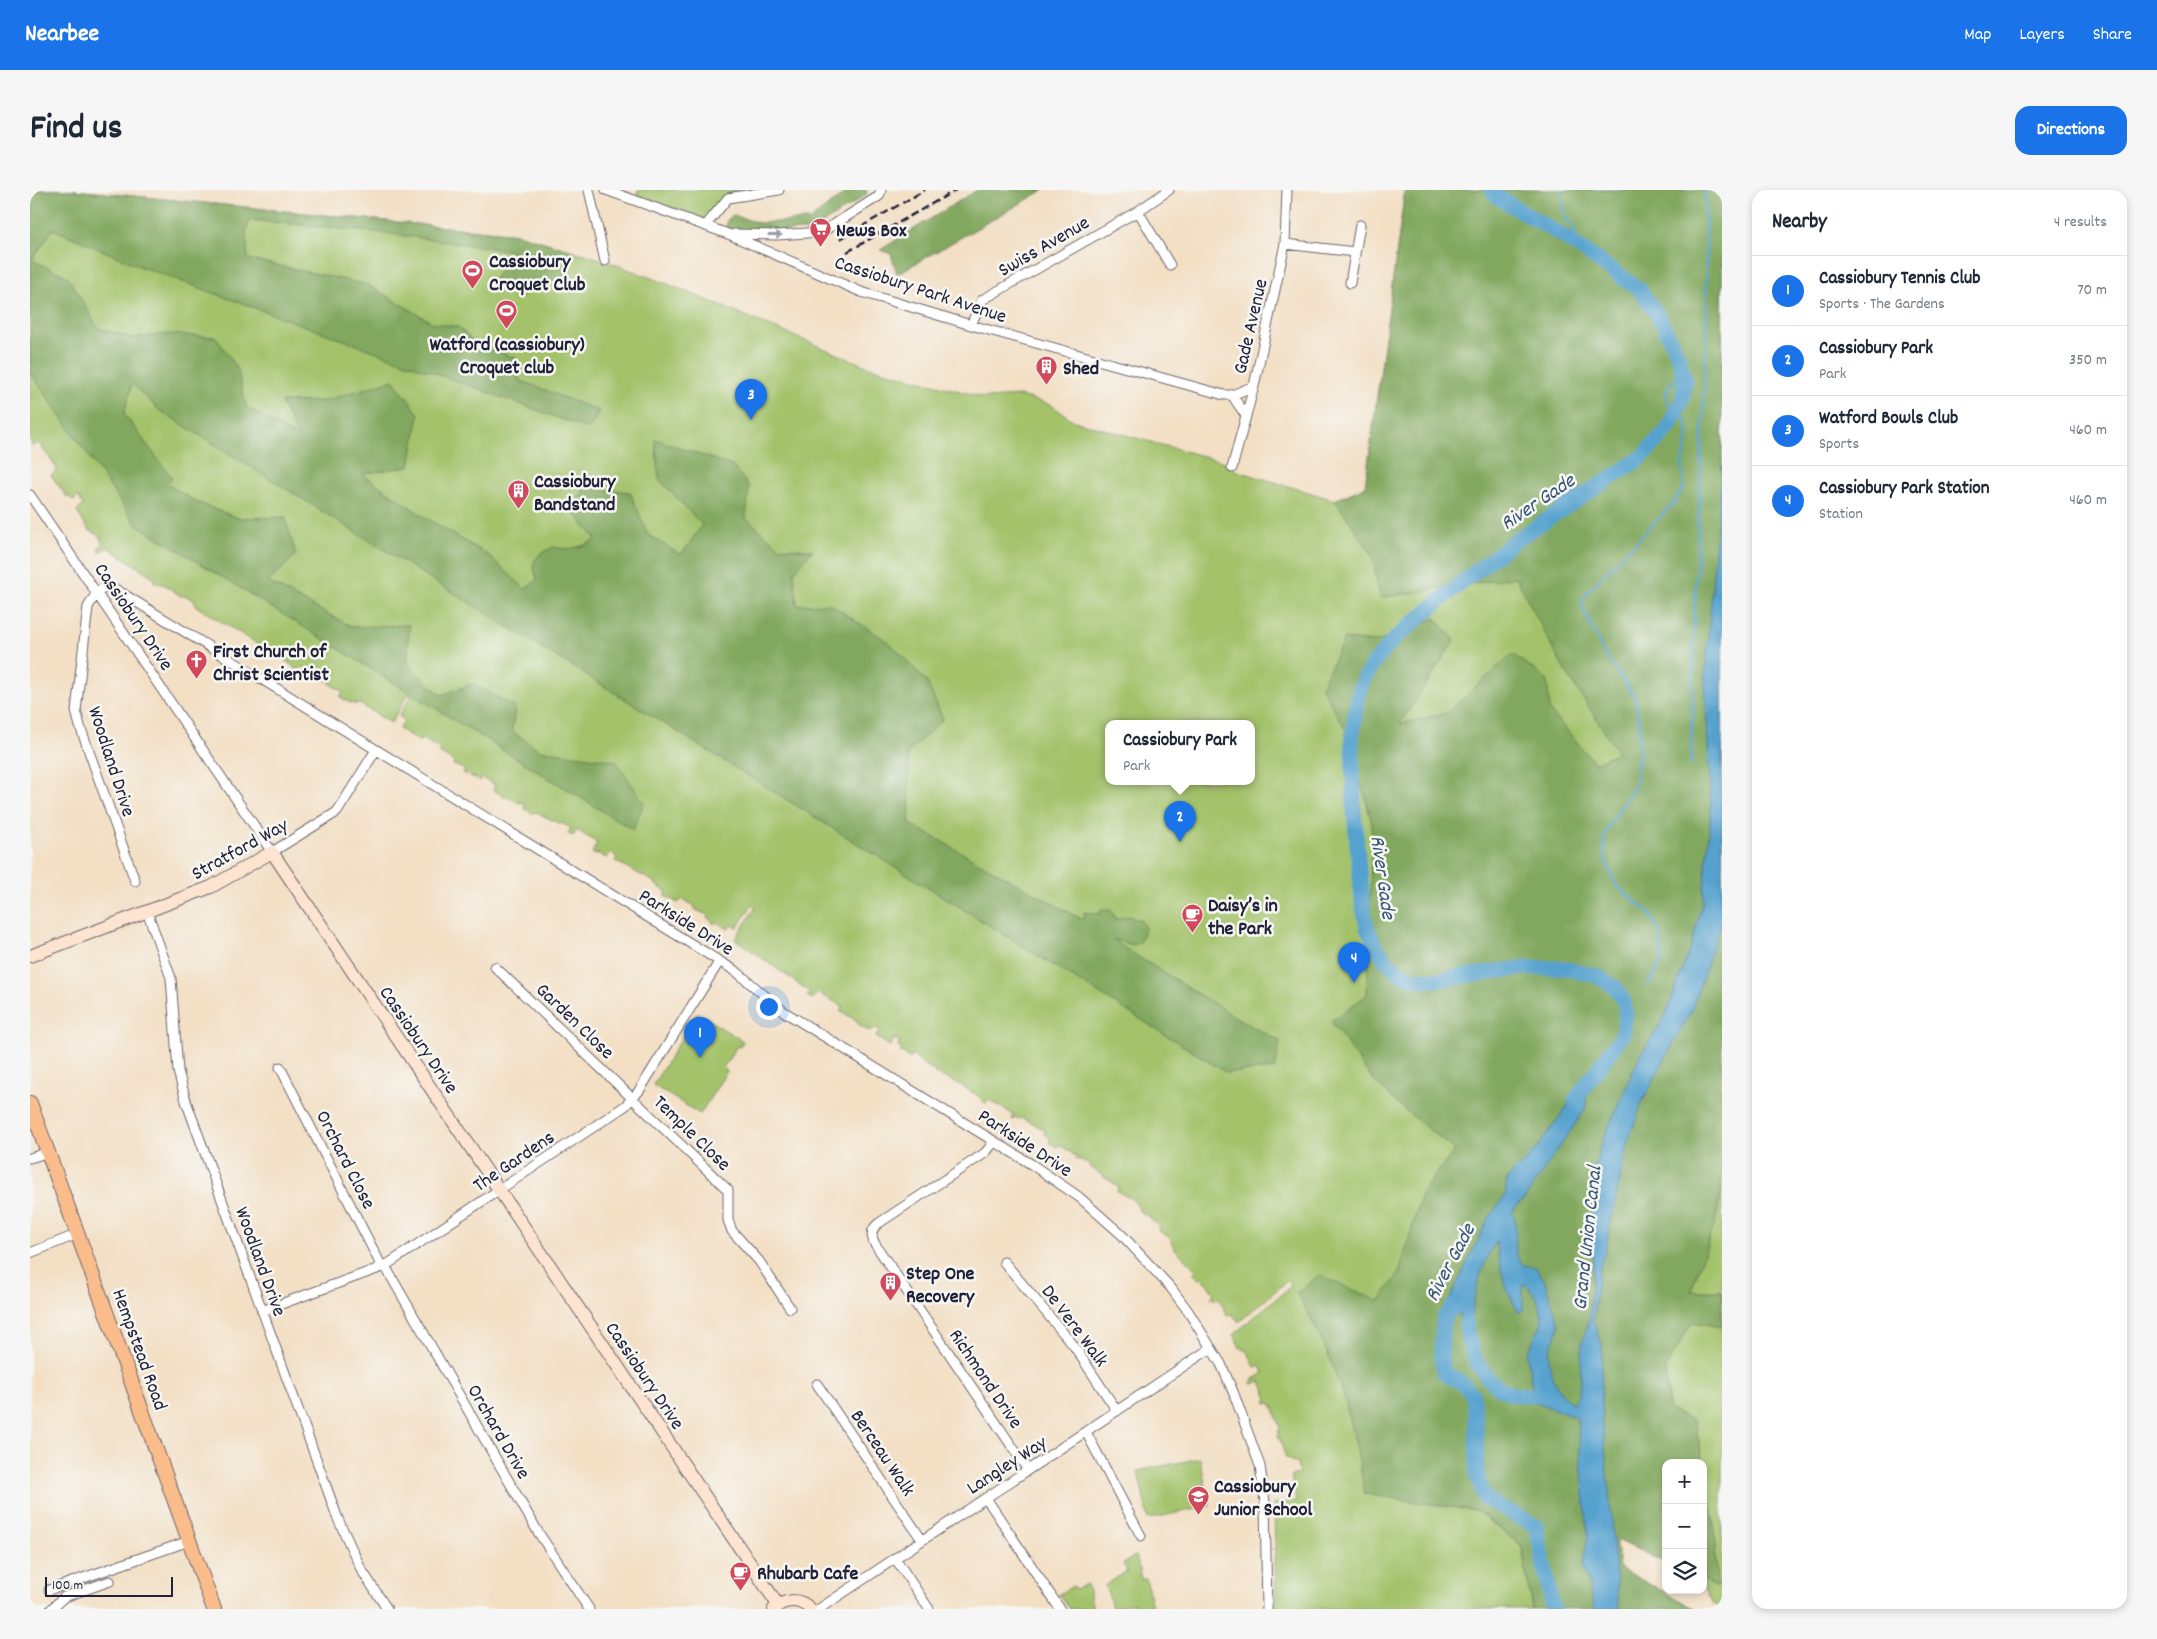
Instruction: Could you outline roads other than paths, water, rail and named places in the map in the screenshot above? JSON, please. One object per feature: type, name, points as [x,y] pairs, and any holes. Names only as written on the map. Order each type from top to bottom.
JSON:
[{"type":"main road","name":"Hempstead Road","points":[[30,1103],[214,1609]]},
{"type":"street","points":[[589,190],[605,261]]},
{"type":"street","name":"Cassiobury Park Avenue","points":[[606,190],[706,225],[861,292],[971,325],[1214,392],[1232,395]]},
{"type":"street","points":[[706,225],[728,198],[779,190]]},
{"type":"street","points":[[728,234],[777,235],[822,232],[879,196],[880,190]]},
{"type":"street","name":"Swiss Avenue","points":[[971,325],[982,300],[1138,211],[1169,190]]},
{"type":"street","name":"Gade Avenue","points":[[1232,468],[1254,386],[1285,244],[1287,190]]},
{"type":"street","points":[[1138,211],[1170,265]]},
{"type":"street","points":[[1350,283],[1360,225]]},
{"type":"street","points":[[1285,244],[1355,252]]},
{"type":"street","points":[[1246,416],[1232,395],[1254,386]]},
{"type":"street","name":"Cassiobury Drive","points":[[30,495],[499,1190],[776,1607]]},
{"type":"street","name":"Parkside Drive","points":[[97,592],[106,586],[117,590],[737,972],[783,1011],[1079,1197],[1122,1235],[1171,1288],[1211,1348],[1234,1394],[1260,1466],[1264,1486],[1267,1609]]},
{"type":"street","name":"Woodland Drive","points":[[97,592],[89,602],[87,612],[76,711],[135,881]]},
{"type":"street","name":"Stratford Way","points":[[30,956],[211,888],[272,852],[338,812],[376,750]]},
{"type":"street","name":"Woodland Drive","points":[[147,911],[171,978],[174,1000],[176,1055],[180,1084],[344,1535],[362,1569],[387,1609]]},
{"type":"street","name":"The Gardens","points":[[262,1311],[384,1267],[633,1099],[719,962]]},
{"type":"street","name":"Garden Close","points":[[495,967],[633,1099]]},
{"type":"street","name":"Orchard Close","points":[[280,1067],[384,1267]]},
{"type":"street","name":"Temple Close","points":[[633,1099],[728,1190],[728,1220],[732,1231],[759,1261],[790,1308]]},
{"type":"street","name":"Richmond Drive","points":[[994,1142],[985,1153],[879,1222],[873,1229],[872,1235],[875,1244],[1028,1470]]},
{"type":"street","points":[[30,1158],[48,1152]]},
{"type":"street","points":[[30,1253],[78,1234]]},
{"type":"street","name":"De Vere Walk","points":[[1004,1262],[1074,1346],[1117,1411]]},
{"type":"street","name":"Orchard Drive","points":[[384,1267],[538,1532],[589,1609]]},
{"type":"street","name":"Langley Way","points":[[819,1609],[1211,1348]]},
{"type":"street","name":"Berceau Walk","points":[[818,1384],[922,1540]]},
{"type":"street","points":[[1086,1432],[1141,1536]]},
{"type":"street","points":[[986,1498],[1060,1609]]},
{"type":"street","points":[[49,1590],[190,1541]]},
{"type":"street","points":[[895,1558],[929,1609]]},
{"type":"street","points":[[51,1609],[64,1597],[110,1580]]},
{"type":"street","points":[[776,1607],[794,1601],[802,1602],[810,1609]]},
{"type":"water","points":[[1722,466],[1722,920],[1692,1009],[1643,1100],[1627,1144],[1605,1252],[1599,1270],[1593,1321],[1602,1345],[1601,1403],[1619,1609],[1595,1609],[1583,1565],[1588,1535],[1577,1418],[1531,1400],[1525,1394],[1532,1388],[1527,1353],[1541,1325],[1542,1315],[1537,1299],[1527,1285],[1523,1284],[1523,1310],[1519,1313],[1503,1278],[1496,1241],[1480,1277],[1468,1342],[1457,1310],[1443,1319],[1449,1301],[1488,1219],[1505,1196],[1507,1179],[1535,1151],[1573,1098],[1587,1083],[1586,1108],[1523,1201],[1512,1212],[1515,1218],[1516,1255],[1523,1265],[1536,1268],[1544,1279],[1559,1324],[1558,1332],[1549,1353],[1552,1373],[1559,1389],[1568,1400],[1573,1403],[1579,1394],[1582,1341],[1589,1321],[1593,1267],[1592,1253],[1588,1242],[1595,1166],[1601,1144],[1638,1060],[1666,1014],[1692,943],[1703,900],[1711,810],[1705,675]]},
{"type":"waterway","name":"River Gade","points":[[1492,190],[1496,196],[1564,237],[1640,290],[1660,319],[1677,353],[1685,379],[1682,400],[1668,429],[1641,458],[1513,542],[1394,639],[1374,663],[1364,679],[1358,694],[1352,740],[1354,811],[1362,901],[1367,928],[1377,948],[1386,961],[1400,973],[1415,979],[1436,980],[1521,968],[1562,968],[1597,976],[1616,988],[1624,1002],[1626,1015],[1623,1034],[1575,1100]]},
{"type":"waterway","points":[[1561,190],[1566,219],[1575,228],[1575,244]]},
{"type":"waterway","points":[[1691,765],[1694,626],[1707,331],[1705,190]]},
{"type":"waterway","points":[[1675,416],[1668,405],[1666,391],[1675,377],[1680,363]]},
{"type":"waterway","points":[[1648,985],[1662,961],[1660,934],[1650,913],[1617,886],[1605,860],[1604,837],[1614,817],[1634,788],[1639,757],[1640,724],[1635,699],[1621,676],[1606,657],[1582,607],[1582,601],[1589,590],[1674,503],[1684,487],[1682,466],[1688,426],[1679,407]]},
{"type":"waterway","name":"River Gade","points":[[1455,1304],[1443,1319],[1441,1358],[1444,1373],[1462,1383],[1473,1395],[1476,1422],[1477,1475],[1485,1499],[1536,1526],[1553,1609]]},
{"type":"waterway","points":[[1466,1322],[1469,1343],[1477,1363],[1489,1380],[1511,1394],[1546,1394]]},
{"type":"railway","points":[[840,239],[925,190]]},
{"type":"railway","points":[[847,252],[956,190]]},
{"type":"place","name":"News Box","points":[[820,248]]},
{"type":"place","name":"Cassiobury Croquet Club","points":[[473,290]]},
{"type":"place","name":"Watford (cassiobury) Croquet club","points":[[507,330]]},
{"type":"place","name":"Shed","points":[[1047,386]]},
{"type":"place","name":"Watford Bowls Club","points":[[751,420]]},
{"type":"place","name":"Cassiobury Bandstand","points":[[518,510]]},
{"type":"place","name":"First Church of Christ Scientist","points":[[197,680]]},
{"type":"place","name":"Cassiobury Park","points":[[1180,842]]},
{"type":"place","name":"Daisy’s in the Park","points":[[1192,934]]},
{"type":"place","name":"Cassiobury Park Station","points":[[1354,983]]},
{"type":"place","name":"Cassiobury Tennis Club","points":[[700,1058]]},
{"type":"place","name":"Step One Recovery","points":[[890,1302]]},
{"type":"place","name":"Cassiobury Junior School","points":[[1198,1516]]},
{"type":"place","name":"Rhubarb Cafe","points":[[741,1591]]},
{"type":"water label","name":"Grand Union Canal","points":[[1586,1238]]}]
